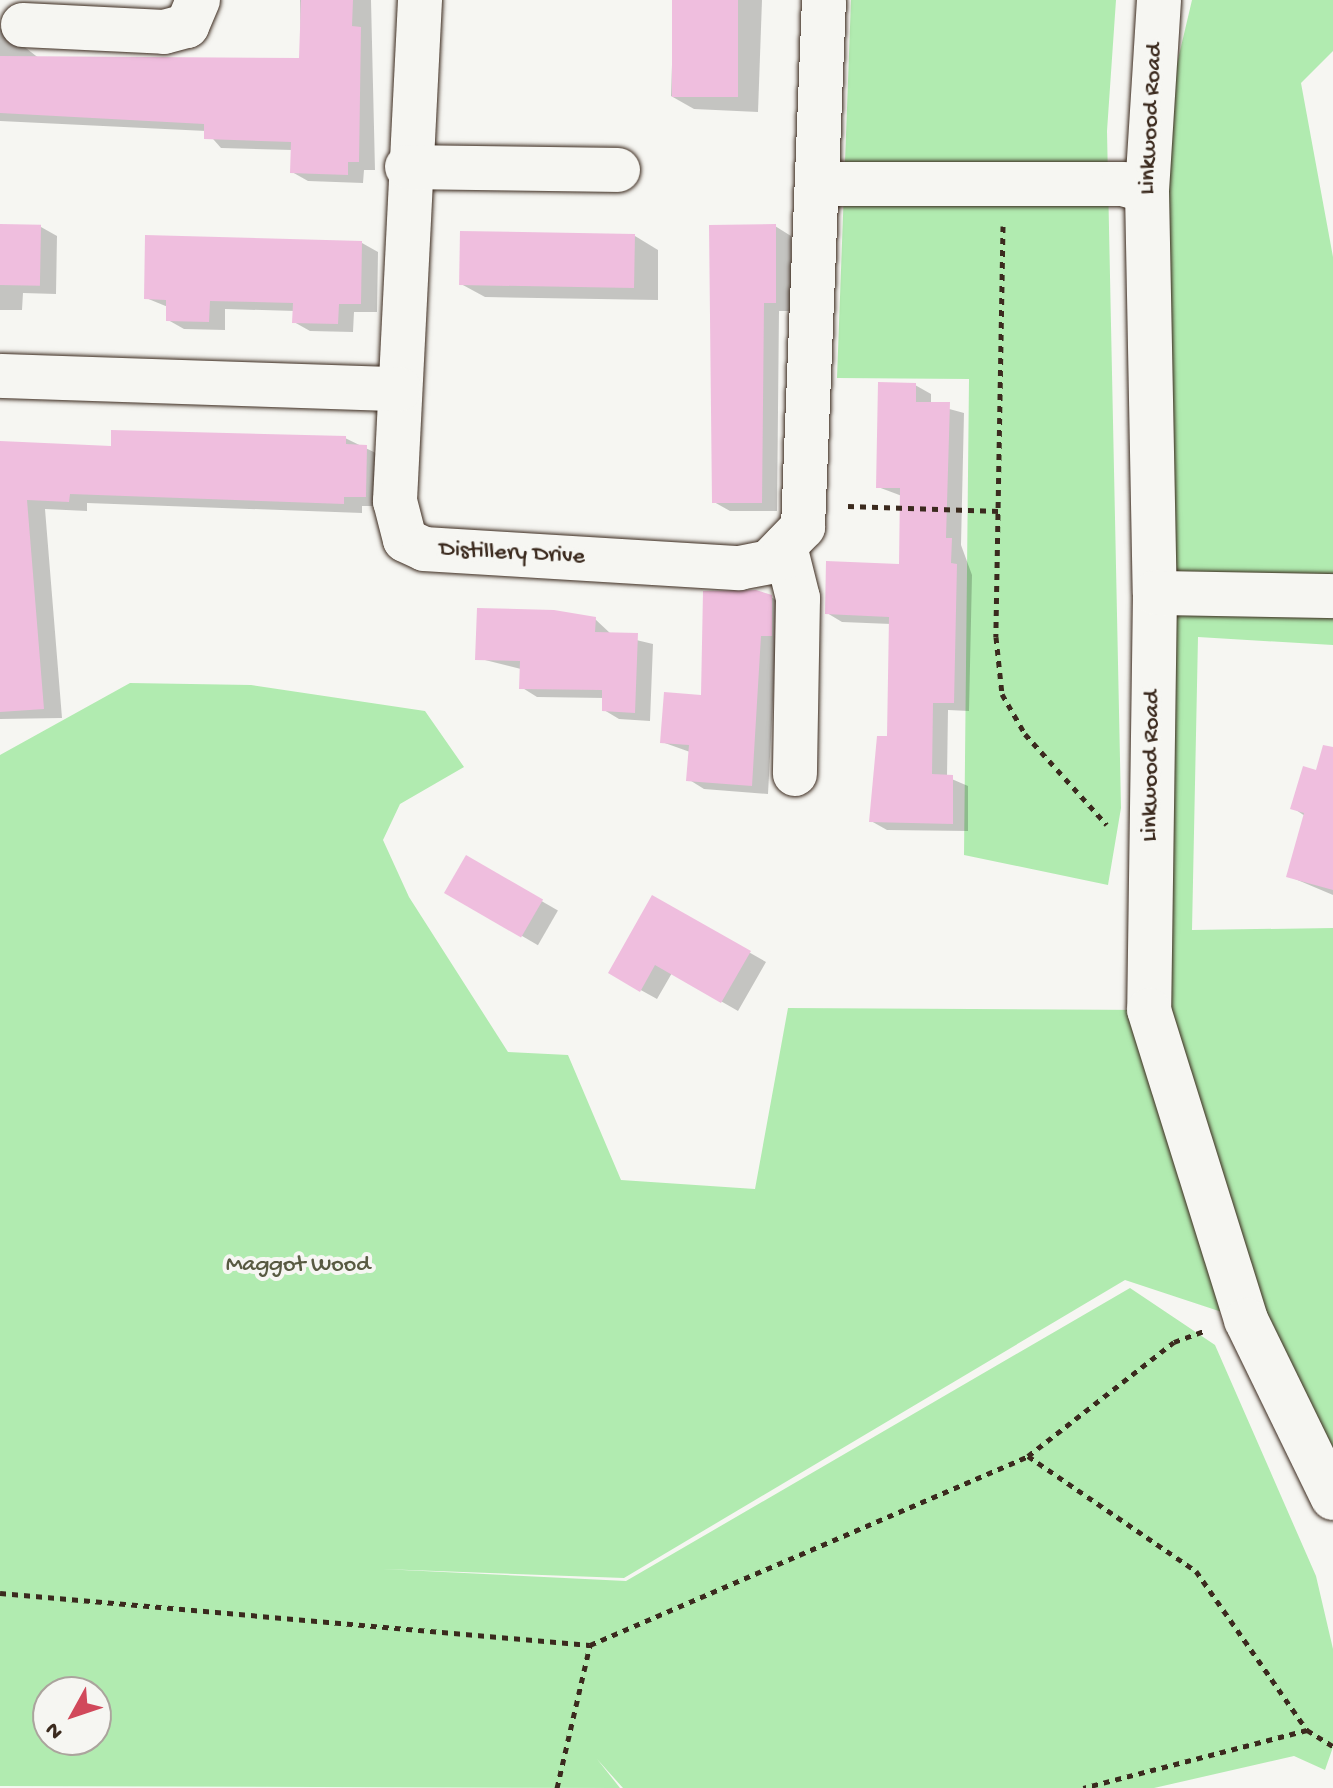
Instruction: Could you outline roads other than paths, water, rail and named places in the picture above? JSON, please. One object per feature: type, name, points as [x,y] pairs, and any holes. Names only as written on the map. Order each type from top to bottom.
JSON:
[{"type":"street","points":[[23,25],[164,32],[187,26],[198,0]]},
{"type":"street","name":"Distillery Drive","points":[[420,0],[407,167],[395,501],[405,540],[424,549],[739,568],[769,562],[785,546]]},
{"type":"street","points":[[795,774],[798,598],[785,546],[803,527],[812,215],[821,184],[824,0]]},
{"type":"street","name":"Linkwood Road","points":[[1159,0],[1147,191],[1155,593],[1149,1010],[1246,1320],[1333,1498]]},
{"type":"street","points":[[407,167],[618,170]]},
{"type":"street","points":[[821,184],[1004,185],[1147,191]]},
{"type":"street","points":[[0,376],[399,389]]},
{"type":"street","points":[[1155,593],[1333,596]]},
{"type":"park label","name":"Maggot Wood","points":[[298,1266]]}]
